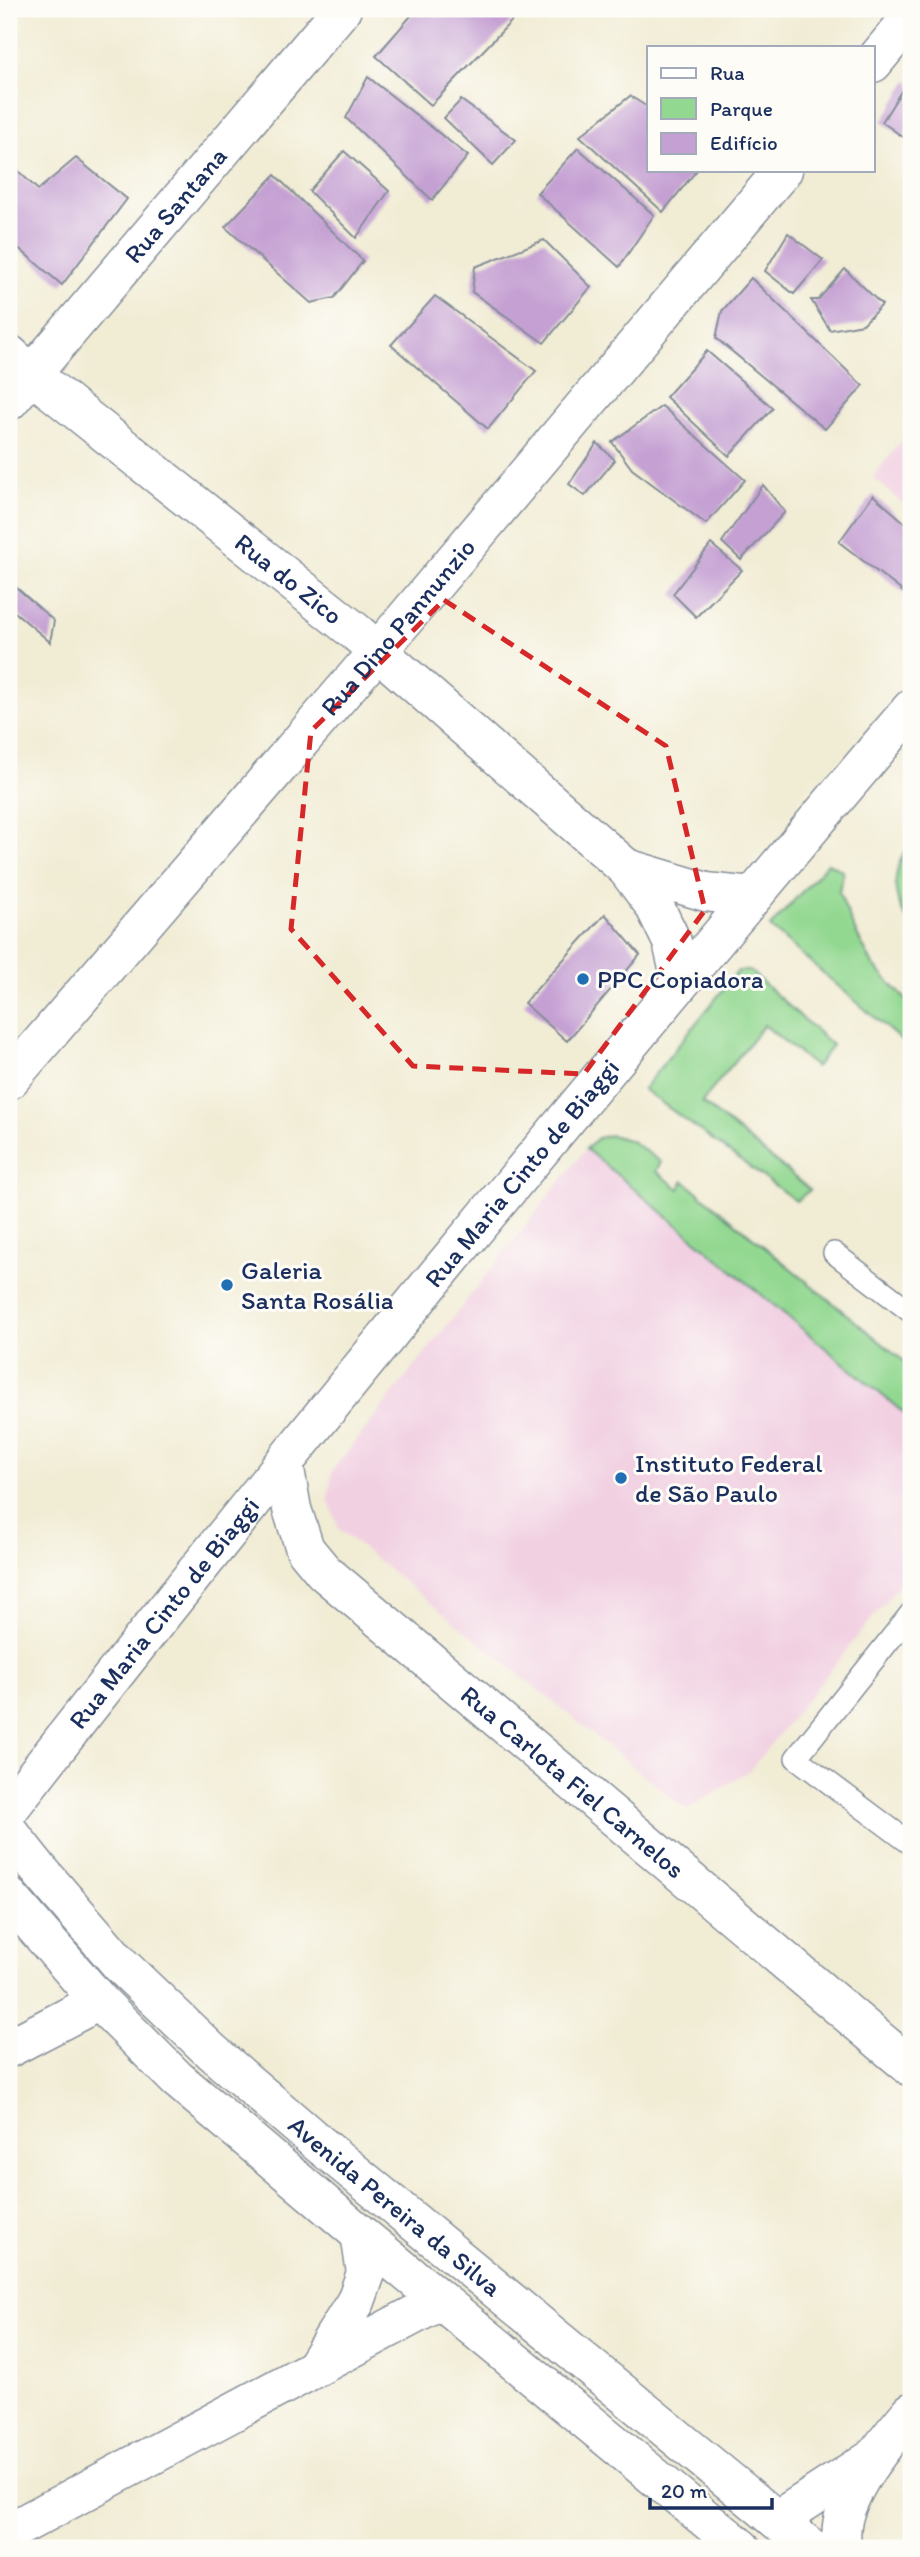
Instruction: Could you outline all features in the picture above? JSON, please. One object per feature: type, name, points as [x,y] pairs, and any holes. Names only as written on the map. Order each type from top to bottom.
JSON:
[{"type":"street","name":"Rua Santana","points":[[16,377],[342,9]]},
{"type":"street","points":[[874,62],[911,17]]},
{"type":"street","name":"Rua Dino Pannunzio","points":[[9,1080],[378,651],[781,172]]},
{"type":"street","name":"Rua do Zico","points":[[16,377],[378,651],[626,867],[654,905],[672,942],[681,981]]},
{"type":"street","name":"Rua Maria Cinto de Biaggi","points":[[9,1809],[562,1121],[911,709]]},
{"type":"street","name":"Rua do Zico","points":[[626,867],[706,891],[752,897]]},
{"type":"street","name":"Rua Carlota Fiel Carnelos","points":[[284,1464],[292,1509],[305,1549],[324,1572],[911,2067]]},
{"type":"street","name":"Avenida Pereira da Silva","points":[[9,1832],[121,1965],[212,2052],[811,2548]]},
{"type":"street","name":"Avenida Pereira da Silva","points":[[9,1897],[99,2001],[177,2079],[733,2545]]},
{"type":"street","points":[[9,2048],[99,2001]]},
{"type":"street","points":[[314,2369],[356,2301],[366,2273],[360,2234]]},
{"type":"street","points":[[9,2532],[440,2301]]},
{"type":"street","points":[[843,2548],[842,2522],[874,2456],[911,2412]]},
{"type":"street","points":[[778,2520],[874,2456]]},
{"type":"lane","points":[[834,1253],[911,1312]]},
{"type":"lane","points":[[911,1613],[796,1758],[911,1844]]},
{"type":"highlighted area","points":[[444,600],[666,746],[705,910],[584,1074],[413,1066],[291,929],[311,731]]},
{"type":"shaded area","points":[[911,429],[911,511],[873,477]]},
{"type":"shaded area","name":"Instituto Federal de São Paulo","points":[[586,1149],[911,1419],[911,1570],[750,1770],[687,1810],[339,1529],[328,1499],[332,1471]]},
{"type":"green space","points":[[911,841],[911,925],[899,903],[896,883],[900,862]]},
{"type":"green space","points":[[828,863],[843,871],[839,892],[873,965],[911,1005],[911,1049],[770,927]]},
{"type":"green space","points":[[738,971],[750,971],[832,1045],[816,1067],[764,1025],[702,1102],[810,1190],[796,1201],[643,1089]]},
{"type":"green space","points":[[611,1135],[631,1141],[661,1162],[656,1171],[679,1189],[684,1181],[911,1367],[911,1419],[586,1149],[598,1138]]},
{"type":"building","points":[[417,9],[523,9],[431,105],[376,56]]},
{"type":"building","points":[[368,77],[468,156],[432,200],[346,118]]},
{"type":"building","points":[[908,80],[911,83],[911,128],[903,137],[882,122]]},
{"type":"building","points":[[630,96],[647,107],[647,172],[695,172],[663,212],[580,136]]},
{"type":"building","points":[[461,100],[516,140],[493,165],[444,118]]},
{"type":"building","points":[[578,148],[654,215],[619,267],[537,193]]},
{"type":"building","points":[[344,151],[389,191],[356,238],[309,191]]},
{"type":"building","points":[[76,158],[127,199],[62,285],[9,240],[9,162],[38,190]]},
{"type":"building","points":[[275,175],[363,261],[334,298],[311,303],[225,227]]},
{"type":"building","points":[[788,233],[823,260],[794,294],[765,271]]},
{"type":"building","points":[[544,240],[591,287],[544,343],[472,292],[475,267]]},
{"type":"building","points":[[845,269],[882,305],[863,324],[830,330],[811,300],[818,300]]},
{"type":"building","points":[[751,278],[863,386],[825,429],[716,338],[722,311]]},
{"type":"building","points":[[435,296],[536,371],[488,429],[391,345]]},
{"type":"building","points":[[707,351],[773,408],[729,456],[666,397]]},
{"type":"building","points":[[662,406],[745,480],[706,524],[632,469],[612,442]]},
{"type":"building","points":[[597,443],[615,460],[585,496],[569,484]]},
{"type":"building","points":[[763,485],[785,512],[741,560],[722,542]]},
{"type":"building","points":[[873,495],[911,528],[911,598],[839,542]]},
{"type":"building","points":[[711,544],[742,570],[696,617],[673,594]]},
{"type":"building","points":[[17,588],[54,621],[50,642],[9,607],[9,592]]},
{"type":"building","name":"PPC Copiadora","points":[[605,914],[640,955],[567,1041],[524,1003]]},
{"type":"place","name":"PPC Copiadora","points":[[583,979]]},
{"type":"place","name":"Galeria Santa Rosália","points":[[227,1285]]},
{"type":"place","name":"Instituto Federal de São Paulo","points":[[621,1478]]}]
